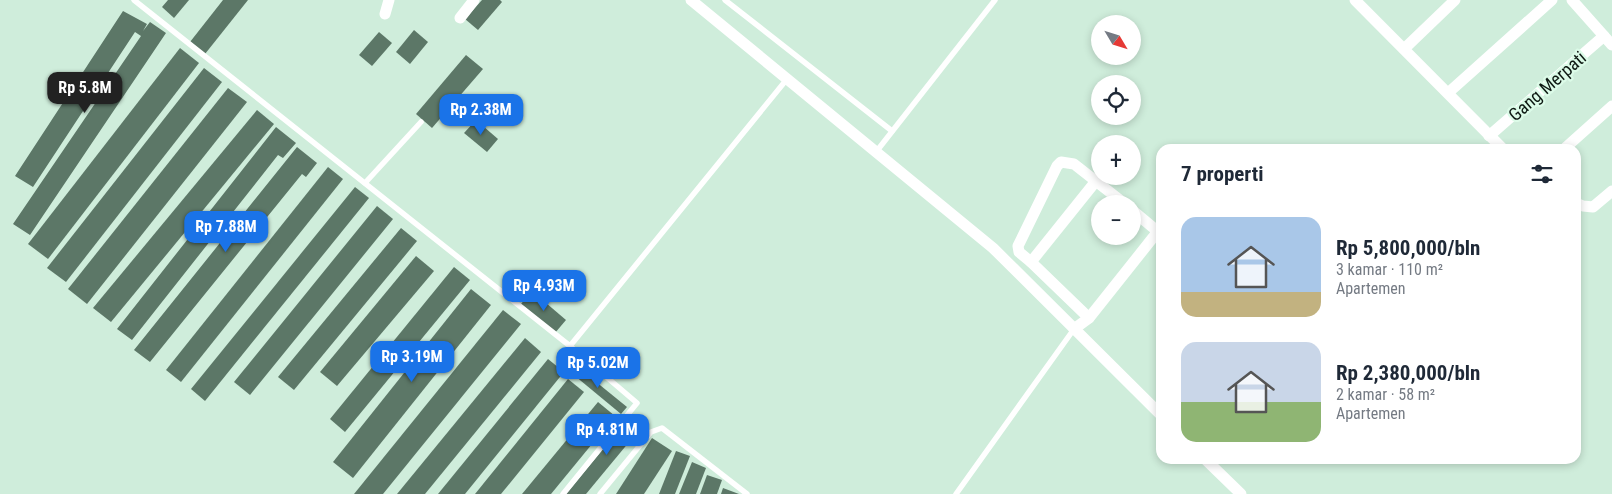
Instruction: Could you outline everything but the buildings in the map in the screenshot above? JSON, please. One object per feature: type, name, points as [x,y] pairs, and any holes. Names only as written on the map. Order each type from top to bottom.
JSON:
[{"type":"street","points":[[386,14],[389,0]]},
{"type":"street","points":[[460,18],[474,0]]},
{"type":"street","points":[[691,0],[993,248],[1156,410]]},
{"type":"street","points":[[1404,49],[1455,0]]},
{"type":"street","points":[[1448,93],[1552,0]]},
{"type":"street","points":[[1572,0],[1608,40]]},
{"type":"street","points":[[1359,2],[1498,144]]},
{"type":"street","name":"Gang Merpati","points":[[1489,136],[1608,40]]},
{"type":"street","points":[[1570,144],[1612,106]]},
{"type":"street","points":[[1089,318],[1019,252],[1018,246],[1058,164],[1069,162],[1091,178]]},
{"type":"street","points":[[1031,262],[1094,185]]},
{"type":"street","points":[[1100,185],[1113,195]]},
{"type":"street","points":[[1581,205],[1593,207],[1612,191]]},
{"type":"street","points":[[1074,329],[1089,318],[1156,232],[1154,226],[1141,217]]},
{"type":"street","points":[[1210,464],[1241,494]]},
{"type":"lane","points":[[134,0],[570,346],[637,403],[563,494]]},
{"type":"lane","points":[[725,0],[892,131]]},
{"type":"lane","points":[[876,152],[995,0]]},
{"type":"lane","points":[[570,346],[787,79]]},
{"type":"lane","points":[[365,183],[421,122]]},
{"type":"lane","points":[[956,494],[1074,329]]},
{"type":"lane","points":[[600,494],[651,432],[662,428],[747,494]]}]
